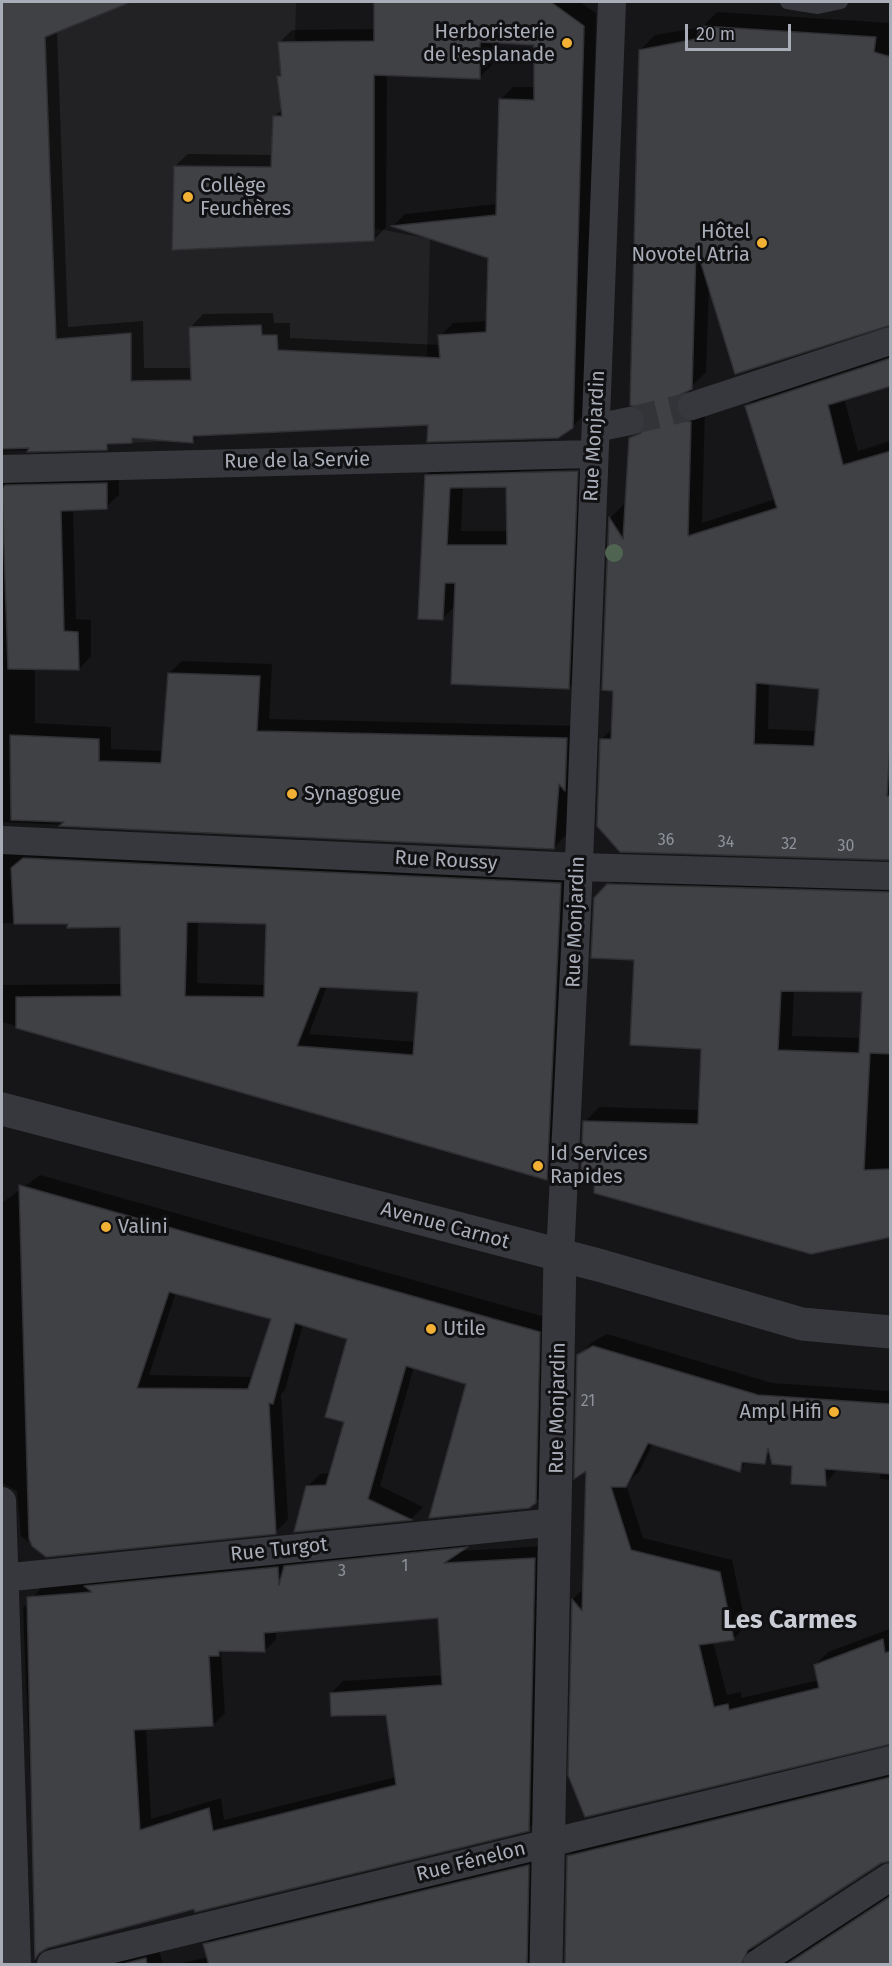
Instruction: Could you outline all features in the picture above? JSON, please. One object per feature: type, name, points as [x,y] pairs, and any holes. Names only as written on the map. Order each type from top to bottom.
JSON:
[{"type":"street","name":"Rue Monjardin","points":[[546,1965],[560,1257],[579,867],[612,2]]},
{"type":"street","points":[[692,406],[891,341]]},
{"type":"street","name":"Rue de la Servie","points":[[2,469],[595,441],[630,421]]},
{"type":"street","name":"Rue Roussy","points":[[2,840],[579,867],[891,876]]},
{"type":"street","name":"Avenue Carnot","points":[[2,1109],[560,1257],[602,1266],[802,1324],[891,1332]]},
{"type":"street","points":[[2,1501],[2,1578],[17,1965]]},
{"type":"street","name":"Rue Turgot","points":[[2,1578],[556,1522]]},
{"type":"street","name":"Rue Fénelon","points":[[51,1965],[891,1760]]},
{"type":"street","points":[[757,1965],[891,1876]]},
{"type":"lane","points":[[787,2],[818,7],[841,2]]},
{"type":"shaded area","name":"Collège Feuchères","points":[[2,2],[296,2],[295,41],[374,41],[374,228],[430,239],[427,361],[434,425],[193,435],[193,443],[171,441],[2,449]]},
{"type":"building","points":[[2,2],[131,2],[45,37],[56,339],[131,333],[131,381],[191,380],[189,327],[261,325],[262,335],[277,335],[278,350],[440,358],[438,335],[486,332],[488,258],[391,226],[496,215],[499,99],[534,100],[534,45],[480,42],[480,79],[374,75],[374,241],[172,250],[174,166],[271,167],[273,116],[282,116],[277,76],[281,76],[278,42],[374,41],[374,2],[551,2],[584,26],[573,428],[558,438],[427,442],[428,425],[193,436],[193,443],[132,438],[132,443],[107,444],[107,450],[27,452],[29,448],[2,449]]},
{"type":"building","points":[[701,26],[876,37],[874,52],[891,57],[891,325],[735,374],[696,247],[692,389],[680,395],[676,403],[681,418],[691,422],[688,536],[777,508],[745,406],[891,358],[891,386],[828,405],[843,465],[891,451],[891,727],[887,796],[891,796],[891,860],[620,852],[597,826],[600,739],[611,739],[613,691],[602,690],[609,517],[623,539],[629,438],[641,433],[646,418],[642,410],[630,405],[639,50],[696,39]],"holes":[[[756,683],[819,689],[814,746],[754,744]]]},
{"type":"building","points":[[578,471],[569,689],[451,684],[455,583],[445,583],[443,620],[418,619],[425,475]],"holes":[[[506,487],[507,545],[447,545],[450,488]]]},
{"type":"building","points":[[107,483],[107,509],[61,511],[64,631],[78,632],[79,670],[8,669],[2,489],[5,485]]},
{"type":"building","points":[[168,673],[260,676],[257,731],[567,738],[565,791],[559,784],[554,849],[59,826],[64,822],[11,820],[10,735],[99,739],[99,761],[161,763]]},
{"type":"building","points":[[23,858],[561,883],[547,1180],[16,1028],[16,997],[121,996],[120,927],[67,928],[68,924],[14,924],[11,868]],"holes":[[[187,922],[266,924],[264,997],[185,996]],[[320,987],[418,992],[413,1055],[297,1046]]]},
{"type":"building","points":[[607,884],[891,892],[891,1054],[870,1053],[864,1170],[891,1169],[891,1237],[811,1254],[594,1193],[595,1168],[581,1172],[583,1121],[698,1124],[701,1049],[630,1045],[634,960],[591,958],[594,898]],"holes":[[[781,991],[862,992],[859,1053],[778,1050]]]},
{"type":"building","points":[[19,1185],[540,1332],[536,1503],[529,1508],[429,1518],[466,1384],[406,1366],[368,1499],[412,1520],[294,1532],[306,1486],[326,1485],[344,1422],[325,1417],[347,1339],[295,1323],[273,1404],[269,1403],[276,1534],[46,1557],[32,1546],[29,1539]],"holes":[[[169,1292],[271,1319],[248,1389],[137,1388]]]},
{"type":"building","points":[[593,1346],[758,1395],[891,1404],[891,1474],[825,1469],[826,1486],[791,1484],[792,1466],[772,1464],[768,1448],[765,1464],[742,1462],[740,1472],[648,1443],[626,1487],[611,1487],[631,1550],[720,1572],[734,1640],[699,1645],[714,1707],[728,1704],[729,1710],[819,1688],[814,1665],[883,1639],[885,1653],[891,1651],[891,1744],[585,1817],[568,1775],[572,1599],[582,1611],[586,1471],[574,1479],[577,1355]]},
{"type":"building","points":[[468,1547],[444,1563],[535,1558],[529,1831],[195,1912],[194,1909],[47,1948],[35,1959],[27,1597],[92,1592],[84,1586],[278,1567],[279,1585],[284,1566]],"holes":[[[438,1618],[442,1685],[330,1693],[331,1716],[386,1715],[396,1785],[213,1831],[209,1808],[140,1830],[134,1730],[213,1726],[209,1656],[219,1656],[219,1651],[265,1652],[264,1633]]]},
{"type":"building","points":[[891,1777],[891,1861],[881,1863],[748,1950],[741,1965],[565,1965],[567,1856]]},
{"type":"building","points":[[529,1865],[527,1965],[209,1965],[203,1944]]},
{"type":"building","points":[[891,1896],[891,1965],[786,1965]]},
{"type":"building","points":[[146,1958],[147,1965],[119,1965]]},
{"type":"tunnel","points":[[630,421],[692,406]]},
{"type":"place","name":"Herboristerie de l'esplanade","points":[[567,43]]},
{"type":"place","name":"Collège Feuchères","points":[[188,197]]},
{"type":"place","name":"Hôtel Novotel Atria","points":[[762,243]]},
{"type":"place","name":"Synagogue","points":[[292,794]]},
{"type":"place","name":"Id Services Rapides","points":[[538,1166]]},
{"type":"place","name":"Valini","points":[[106,1227]]},
{"type":"place","name":"Utile","points":[[431,1329]]},
{"type":"place","name":"Ampl Hifi","points":[[834,1412]]},
{"type":"district","name":"Les Carmes","points":[[790,1621]]}]
